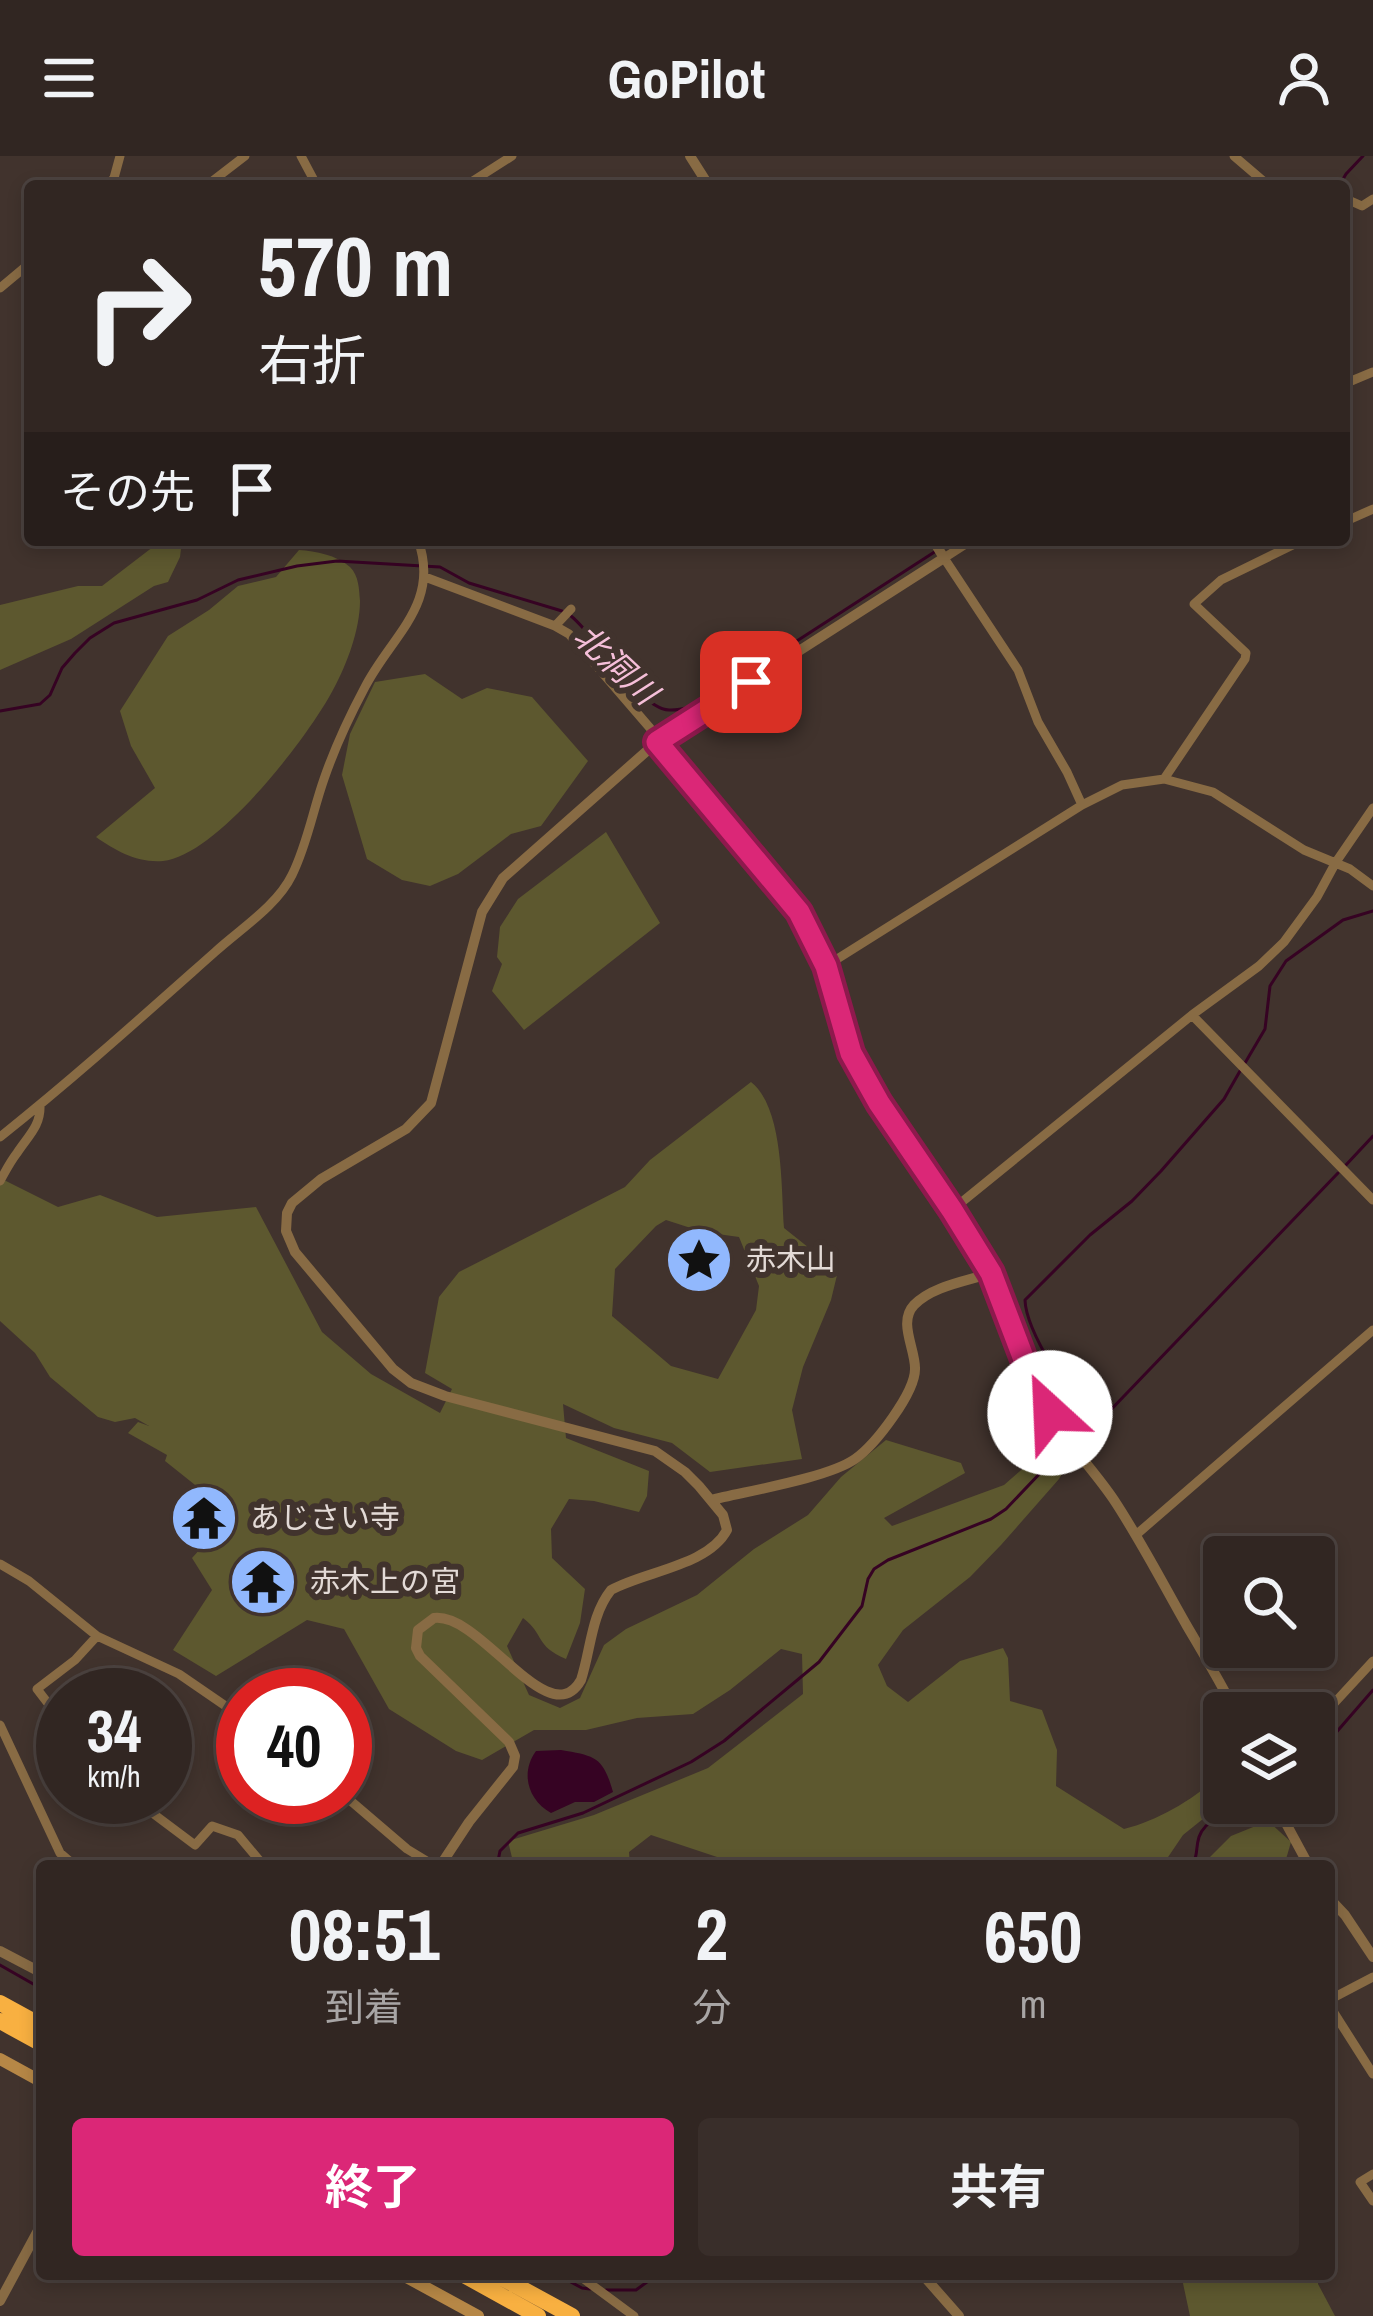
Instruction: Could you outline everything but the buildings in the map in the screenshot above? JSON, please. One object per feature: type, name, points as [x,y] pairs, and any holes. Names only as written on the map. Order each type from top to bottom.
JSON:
[{"type":"highway","points":[[0,2003],[36,2023]]},
{"type":"highway","points":[[0,2021],[36,2041]]},
{"type":"highway","points":[[472,2280],[538,2316]]},
{"type":"highway","points":[[506,2280],[572,2316]]},
{"type":"main road","points":[[0,2059],[36,2079]]},
{"type":"main road","points":[[412,2280],[478,2316]]},
{"type":"street","points":[[214,180],[245,156]]},
{"type":"street","points":[[474,180],[512,156]]},
{"type":"street","points":[[1234,156],[1262,180]]},
{"type":"street","points":[[0,288],[24,268]]},
{"type":"street","points":[[0,1137],[274,899],[291,878],[344,727],[373,671],[415,609],[425,578],[419,546]]},
{"type":"street","points":[[937,546],[1018,670],[1038,722],[1082,806]]},
{"type":"street","points":[[442,1860],[505,1779],[514,1756],[509,1742],[420,1656],[418,1630],[434,1618],[451,1619],[542,1690],[568,1694],[581,1680],[596,1616],[610,1590],[699,1556],[719,1544],[727,1530],[711,1500],[685,1472],[655,1451],[411,1383],[393,1369],[288,1242],[287,1213],[304,1192],[406,1129],[431,1103],[482,912],[503,878],[657,742],[963,546]]},
{"type":"street","points":[[1164,779],[1245,659],[1246,653],[1194,604],[1221,580],[1291,546]]},
{"type":"street","points":[[425,578],[563,618],[569,634],[799,912],[826,966],[851,1053],[991,1273],[1050,1413],[1137,1534],[1226,1692]]},
{"type":"street","points":[[826,966],[1122,785],[1164,779],[1213,793],[1373,886]]},
{"type":"street","points":[[952,1210],[1259,966],[1284,942],[1317,897],[1373,808]]},
{"type":"street","points":[[1192,1015],[1373,1200]]},
{"type":"street","points":[[0,1181],[36,1128],[40,1106]]},
{"type":"street","points":[[312,1166],[321,1180]]},
{"type":"street","points":[[711,1500],[828,1471],[862,1455],[887,1426],[913,1383],[916,1368],[908,1328],[909,1312],[916,1302],[991,1273]]},
{"type":"street","points":[[1137,1534],[1373,1330]]},
{"type":"street","points":[[0,1564],[29,1581],[97,1636],[216,1697]]},
{"type":"street","points":[[64,1668],[97,1636]]},
{"type":"street","points":[[1335,1702],[1373,1660]]},
{"type":"street","points":[[0,1725],[60,1853],[68,1860]]},
{"type":"street","points":[[372,1819],[427,1860]]},
{"type":"street","points":[[167,1824],[195,1845],[212,1826],[238,1835],[259,1860]]},
{"type":"street","points":[[1286,1824],[1306,1860]]},
{"type":"street","points":[[1335,1904],[1373,1957]]},
{"type":"street","points":[[0,1951],[36,1970]]},
{"type":"street","points":[[1335,1999],[1373,1977]]},
{"type":"street","points":[[1335,2013],[1373,2074]]},
{"type":"street","points":[[1373,2174],[1360,2182],[1373,2200]]},
{"type":"street","points":[[0,2301],[36,2234]]},
{"type":"street","points":[[587,2280],[634,2316]]},
{"type":"street","points":[[927,2280],[959,2316]]},
{"type":"shaded area","points":[[154,546],[181,546],[168,582],[154,586],[71,639],[0,670],[0,605],[78,586],[102,586]]},
{"type":"shaded area","points":[[299,550],[326,554],[350,567],[360,601],[344,668],[305,734],[235,816],[185,854],[163,861],[144,860],[96,837],[155,788],[131,746],[120,711],[168,636],[238,586],[276,577]]},
{"type":"shaded area","points":[[425,674],[462,699],[487,688],[532,697],[588,761],[541,826],[511,834],[458,874],[430,886],[402,880],[367,859],[342,775],[350,734],[375,682]]},
{"type":"shaded area","points":[[606,832],[660,923],[524,1030],[492,991],[502,964],[497,957],[500,927],[518,899]]},
{"type":"shaded area","points":[[751,1082],[762,1094],[775,1129],[784,1228],[838,1271],[792,1410],[802,1459],[710,1472],[672,1443],[614,1428],[563,1404],[566,1438],[649,1471],[647,1496],[639,1512],[569,1499],[551,1529],[552,1558],[585,1589],[580,1623],[566,1659],[544,1645],[523,1618],[507,1646],[529,1695],[560,1708],[580,1698],[604,1645],[626,1629],[697,1595],[754,1549],[808,1515],[841,1477],[886,1440],[961,1463],[965,1473],[884,1518],[892,1526],[1004,1485],[1037,1456],[1070,1459],[1059,1479],[1001,1545],[970,1577],[903,1630],[878,1665],[887,1686],[908,1702],[960,1661],[1003,1648],[1008,1658],[1010,1701],[1042,1710],[1057,1750],[1056,1786],[1124,1829],[1151,1820],[1203,1789],[1203,1819],[1183,1835],[1166,1860],[726,1860],[651,1835],[629,1852],[630,1860],[513,1860],[508,1841],[594,1815],[708,1768],[803,1694],[802,1654],[781,1649],[693,1714],[637,1718],[586,1730],[534,1730],[482,1760],[456,1751],[389,1709],[372,1679],[372,1668],[366,1668],[344,1629],[307,1620],[229,1668],[216,1668],[216,1676],[173,1650],[212,1590],[192,1558],[229,1512],[165,1461],[167,1455],[128,1433],[138,1422],[149,1426],[135,1418],[115,1422],[98,1417],[50,1377],[35,1353],[0,1321],[0,1178],[58,1207],[100,1195],[157,1217],[256,1207],[322,1332],[371,1374],[440,1413],[452,1389],[425,1373],[439,1297],[459,1272],[625,1187],[650,1160]],"holes":[[[666,1220],[739,1237],[759,1286],[756,1310],[718,1379],[671,1366],[612,1316],[615,1269]]]},
{"type":"shaded area","points":[[561,1750],[596,1760],[613,1792],[551,1813],[543,1808],[529,1785],[528,1768],[536,1751]]},
{"type":"shaded area","points":[[1261,1824],[1271,1824],[1291,1842],[1286,1860],[1207,1860],[1231,1836]]},
{"type":"shaded area","points":[[1182,2280],[1318,2280],[1335,2316],[1190,2316]]},
{"type":"waterway","name":"北洞川","points":[[1342,180],[1363,156]]},
{"type":"waterway","name":"北洞川","points":[[571,616],[645,698],[669,710],[680,709],[698,705],[936,551]]},
{"type":"waterway","name":"北洞川","points":[[0,711],[40,704],[75,653],[114,623],[197,600],[238,580],[297,566],[337,561],[440,567],[469,583],[562,611]]},
{"type":"waterway","points":[[1245,1063],[1265,1029],[1270,986],[1286,961],[1343,920],[1373,911]]},
{"type":"waterway","points":[[1096,1427],[1042,1348],[1025,1300],[1161,1171],[1224,1099],[1240,1071]]},
{"type":"waterway","points":[[1345,1166],[1373,1136]]},
{"type":"waterway","points":[[1079,1443],[1338,1173]]},
{"type":"waterway","points":[[498,1860],[500,1851],[518,1833],[583,1813],[691,1762],[724,1741],[819,1662],[862,1606],[874,1569],[991,1519],[1071,1448]]},
{"type":"waterway","points":[[1335,1734],[1373,1690]]},
{"type":"waterway","points":[[1194,1860],[1199,1837],[1208,1824]]},
{"type":"waterway","points":[[0,1965],[36,1986]]},
{"type":"waterway","points":[[567,2280],[590,2289]]},
{"type":"waterway","points":[[606,2290],[636,2290],[650,2280]]},
{"type":"place","name":"赤木山","points":[[699,1260]]},
{"type":"place","name":"あじさい寺","points":[[204,1518]]},
{"type":"place","name":"赤木上の宮","points":[[263,1582]]},
{"type":"route","points":[[751,682],[657,742],[808,927],[826,966],[851,1053],[991,1273],[1050,1413]]}]
